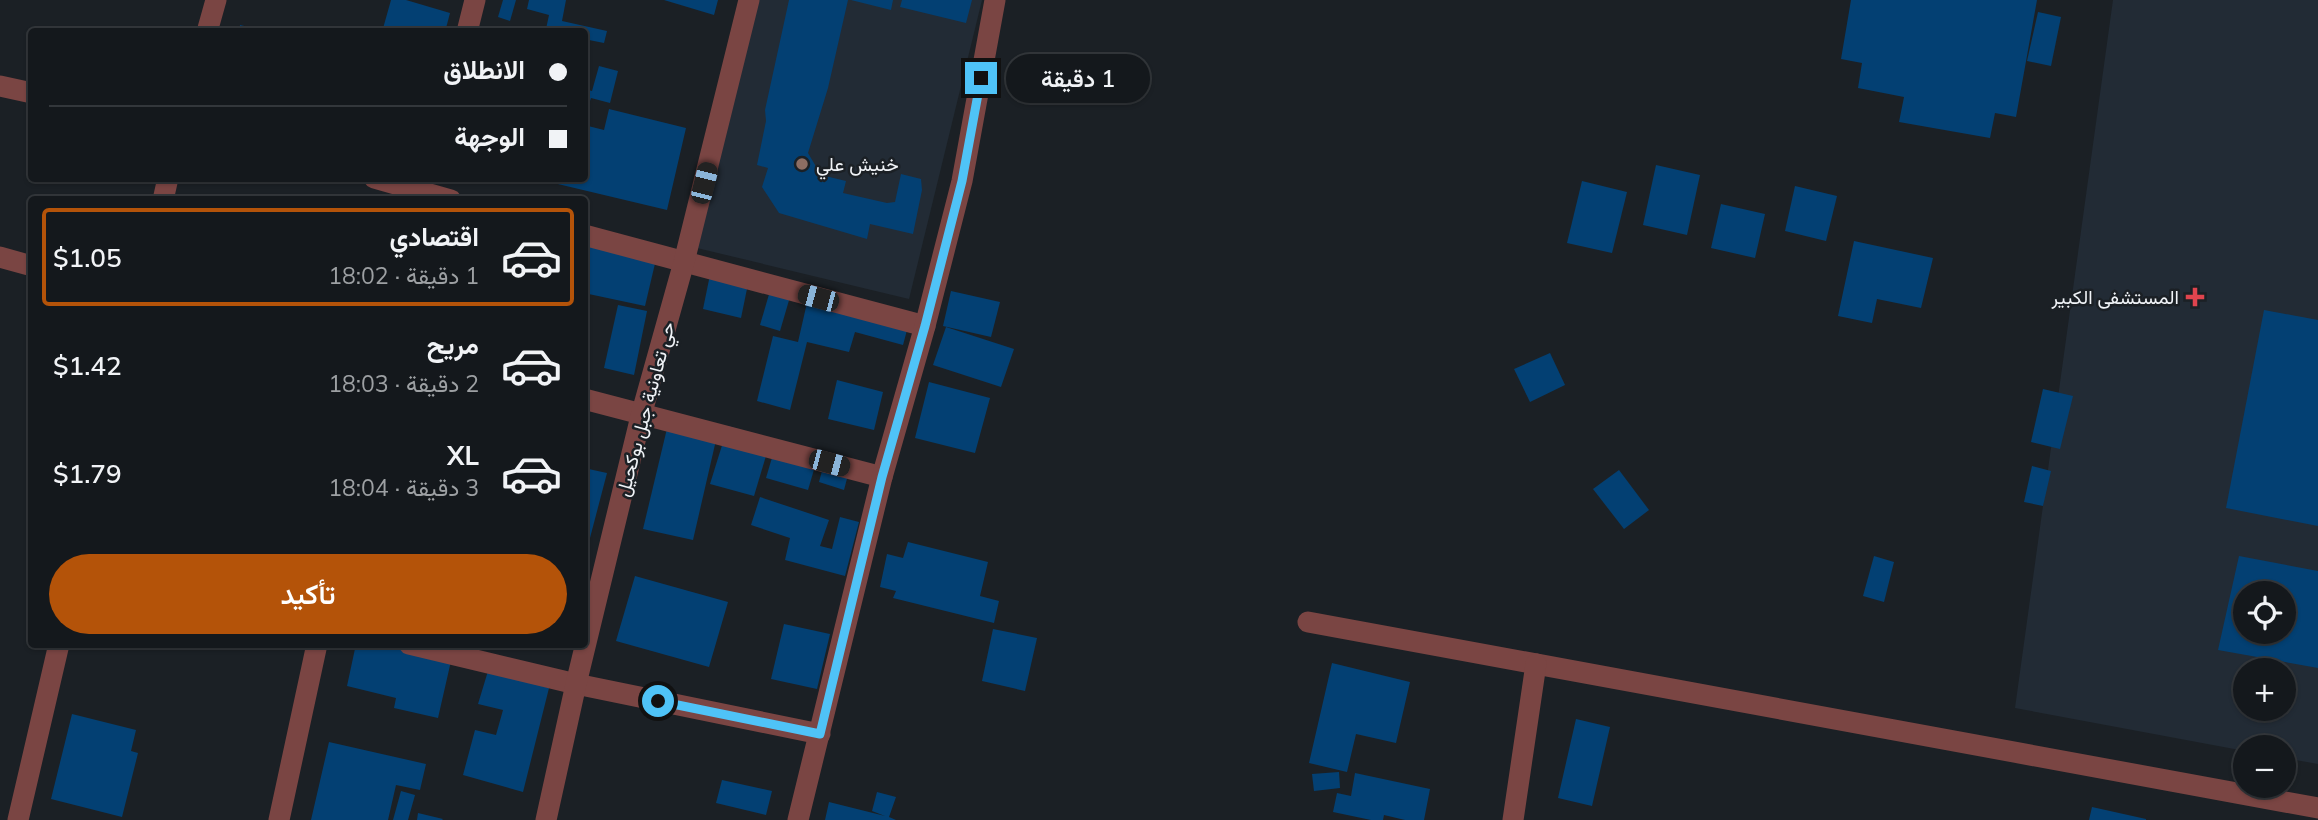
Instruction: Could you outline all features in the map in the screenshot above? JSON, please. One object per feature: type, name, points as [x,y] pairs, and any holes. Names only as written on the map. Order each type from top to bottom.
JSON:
[{"type":"street","points":[[208,28],[216,0]]},
{"type":"street","points":[[468,28],[475,0]]},
{"type":"street","name":"حي تعاونية جبل بوكحيل","points":[[588,635],[642,412],[684,262],[749,0]]},
{"type":"street","points":[[797,820],[882,477],[925,326],[962,181],[995,0]]},
{"type":"street","points":[[0,86],[28,92]]},
{"type":"street","points":[[392,182],[428,190]]},
{"type":"street","points":[[588,236],[925,326]]},
{"type":"street","points":[[0,257],[28,264]]},
{"type":"street","points":[[588,400],[882,477]]},
{"type":"street","points":[[1308,622],[2318,808]]},
{"type":"street","points":[[18,820],[58,648]]},
{"type":"street","points":[[279,820],[316,648]]},
{"type":"street","points":[[426,648],[576,684],[820,734]]},
{"type":"street","name":"حي تعاونية جبل بوكحيل","points":[[547,820],[585,648]]},
{"type":"street","points":[[1513,820],[1536,664]]},
{"type":"shaded area","points":[[757,0],[982,0],[909,299],[697,248]]},
{"type":"shaded area","name":"المستشفى الكبير","points":[[2113,0],[2318,0],[2318,764],[2296,760],[2296,735],[2233,735],[2233,749],[2015,708]]},
{"type":"building","points":[[391,0],[406,0],[450,13],[446,28],[383,28]]},
{"type":"building","points":[[503,0],[516,0],[510,21],[498,17]]},
{"type":"building","points":[[529,0],[566,0],[562,21],[607,31],[604,43],[588,40],[588,28],[546,28],[549,15],[527,9]]},
{"type":"building","points":[[664,0],[718,0],[714,15]]},
{"type":"building","points":[[789,0],[848,0],[828,88],[808,153],[821,175],[846,181],[843,193],[887,203],[895,202],[901,174],[921,179],[922,190],[913,234],[870,224],[867,239],[779,213],[762,187],[768,168],[757,165],[766,121],[765,110]]},
{"type":"building","points":[[851,0],[893,0],[891,10]]},
{"type":"building","points":[[902,0],[972,0],[966,23],[900,7]]},
{"type":"building","points":[[1851,0],[2037,0],[2016,117],[1995,113],[1990,138],[1899,122],[1904,97],[1858,88],[1862,63],[1841,59]]},
{"type":"building","points":[[2038,12],[2061,17],[2051,66],[2027,61]]},
{"type":"building","points":[[599,66],[618,71],[610,103],[591,98],[588,107],[588,90],[592,91]]},
{"type":"building","points":[[609,109],[686,128],[667,210],[549,182],[588,182],[588,126],[604,130]]},
{"type":"building","points":[[1656,165],[1700,175],[1687,235],[1643,225]]},
{"type":"building","points":[[1582,181],[1627,192],[1612,253],[1567,243]]},
{"type":"building","points":[[1795,186],[1837,196],[1826,241],[1785,231]]},
{"type":"building","points":[[1721,204],[1765,214],[1755,258],[1711,248]]},
{"type":"building","points":[[588,239],[657,255],[645,306],[588,294]]},
{"type":"building","points":[[1854,241],[1933,258],[1921,308],[1877,299],[1872,323],[1838,316]]},
{"type":"building","points":[[711,270],[749,279],[741,318],[703,309]]},
{"type":"building","points":[[772,284],[792,290],[780,331],[760,325]]},
{"type":"building","points":[[951,291],[1000,302],[991,337],[943,326]]},
{"type":"building","points":[[809,294],[910,319],[903,345],[855,332],[849,352],[807,342],[790,410],[757,401],[773,336],[798,342]]},
{"type":"building","points":[[618,305],[647,311],[634,375],[604,368]]},
{"type":"building","points":[[2264,310],[2318,320],[2318,526],[2226,508]]},
{"type":"building","points":[[946,327],[1014,349],[1001,387],[933,365]]},
{"type":"building","points":[[1550,353],[1565,385],[1530,402],[1514,369]]},
{"type":"building","points":[[837,380],[883,392],[874,430],[828,419]]},
{"type":"building","points":[[929,382],[990,398],[975,453],[915,438]]},
{"type":"building","points":[[2043,389],[2073,396],[2060,449],[2031,442]]},
{"type":"building","points":[[670,416],[719,427],[693,540],[643,529]]},
{"type":"building","points":[[728,426],[771,439],[754,496],[710,484]]},
{"type":"building","points":[[776,444],[818,456],[808,490],[766,478]]},
{"type":"building","points":[[825,460],[850,467],[844,490],[819,482]]},
{"type":"building","points":[[2032,466],[2051,471],[2043,506],[2024,502]]},
{"type":"building","points":[[588,469],[607,473],[588,546]]},
{"type":"building","points":[[1619,470],[1649,510],[1624,529],[1593,489]]},
{"type":"building","points":[[760,497],[829,520],[820,546],[832,549],[840,517],[859,522],[845,576],[785,560],[790,538],[751,525]]},
{"type":"building","points":[[908,542],[988,562],[980,596],[999,601],[994,623],[893,598],[896,591],[880,587],[887,554],[903,558]]},
{"type":"building","points":[[1874,556],[1894,562],[1884,602],[1863,596]]},
{"type":"building","points":[[2239,556],[2318,571],[2318,668],[2296,664],[2296,658],[2262,658],[2218,650],[2233,583],[2233,644],[2296,644],[2296,581],[2233,581]]},
{"type":"building","points":[[635,576],[728,602],[709,667],[616,641]]},
{"type":"building","points":[[784,624],[830,634],[817,689],[771,679]]},
{"type":"building","points":[[993,629],[1037,638],[1025,691],[982,681]]},
{"type":"building","points":[[355,648],[397,648],[451,661],[438,718],[394,708],[396,698],[347,686]]},
{"type":"building","points":[[1332,663],[1410,682],[1396,743],[1356,734],[1347,772],[1309,763]]},
{"type":"building","points":[[488,671],[549,688],[523,792],[463,775],[475,730],[496,735],[503,710],[478,704]]},
{"type":"building","points":[[72,714],[136,730],[131,751],[138,753],[122,817],[51,799]]},
{"type":"building","points":[[1576,719],[1610,727],[1592,806],[1558,798]]},
{"type":"building","points":[[329,742],[426,764],[420,790],[396,785],[388,820],[311,820]]},
{"type":"building","points":[[1339,772],[1340,788],[1314,791],[1312,774]]},
{"type":"building","points":[[1355,773],[1430,789],[1424,820],[1405,820],[1384,815],[1383,820],[1371,820],[1333,812],[1337,793],[1351,796]]},
{"type":"building","points":[[722,780],[772,791],[766,815],[716,803]]},
{"type":"building","points":[[401,791],[415,795],[408,820],[393,820]]},
{"type":"building","points":[[877,792],[896,797],[889,817],[896,820],[825,820],[829,802],[885,816],[872,811]]},
{"type":"building","points":[[2092,807],[2146,819],[2146,820],[2089,820]]},
{"type":"building","points":[[418,813],[443,819],[417,820]]},
{"type":"place","name":"خنيش علي","points":[[802,164]]},
{"type":"place","name":"المستشفى الكبير","points":[[2195,297]]},
{"type":"route","points":[[658,701],[820,734],[882,477],[925,326],[962,181],[981,78]]}]
